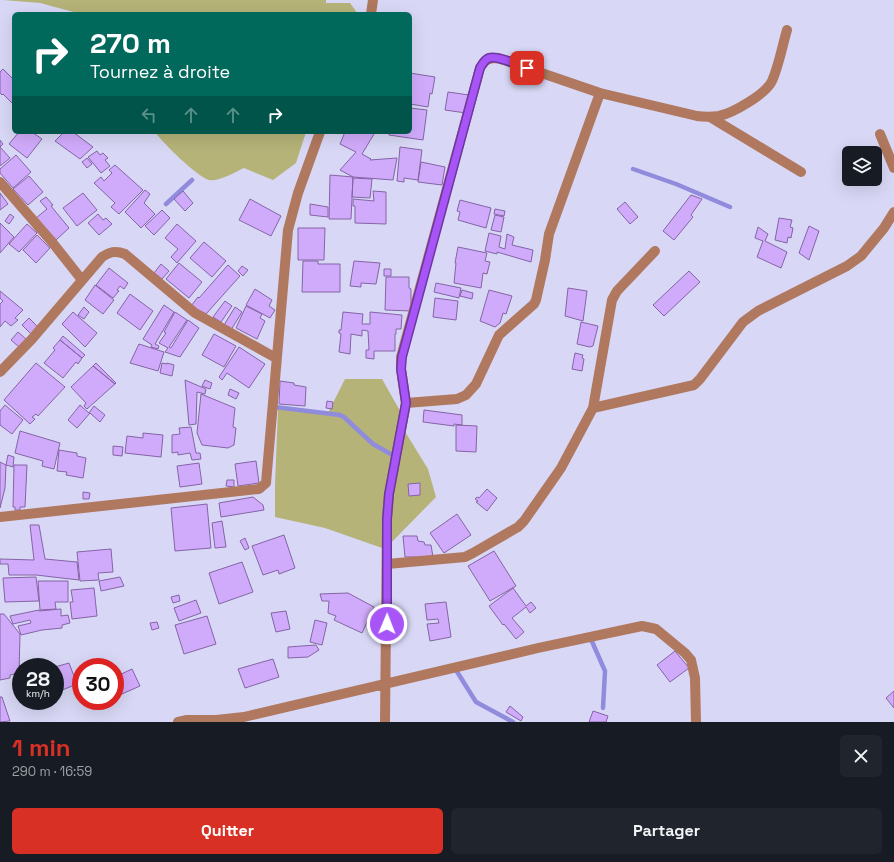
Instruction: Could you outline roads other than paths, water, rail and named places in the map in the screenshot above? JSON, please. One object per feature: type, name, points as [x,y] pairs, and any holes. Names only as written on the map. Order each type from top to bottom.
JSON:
[{"type":"street","points":[[371,12],[373,0]]},
{"type":"street","points":[[385,722],[387,519],[389,494],[406,403],[401,369],[402,357],[480,68],[484,61],[489,58],[498,58],[600,93],[697,116],[710,117],[720,115],[756,98],[764,92],[772,82],[787,30]]},
{"type":"street","points":[[406,403],[457,399],[466,395],[476,384],[499,335],[534,304],[545,260],[549,234],[600,93]]},
{"type":"street","points":[[710,117],[801,172]]},
{"type":"street","points":[[0,517],[259,489],[263,487],[267,478],[288,230],[298,194],[319,134]]},
{"type":"street","points":[[880,134],[894,168]]},
{"type":"street","points":[[0,182],[52,242],[82,280]]},
{"type":"street","points":[[593,408],[694,385],[743,322],[758,311],[847,266],[861,256],[884,228],[894,212]]},
{"type":"street","points":[[0,372],[32,339],[102,257],[110,252],[118,251],[125,254],[195,313],[276,358]]},
{"type":"street","points":[[387,564],[465,556],[473,553],[518,527],[524,521],[561,468],[593,408],[612,300],[617,291],[655,251]]},
{"type":"street","points":[[178,722],[187,720],[216,720],[244,717],[538,648],[642,626],[656,629],[685,653],[691,660],[695,678],[696,722]]},
{"type":"waterway","points":[[633,169],[676,184],[730,207]]},
{"type":"waterway","points":[[166,204],[192,180]]},
{"type":"waterway","points":[[275,407],[340,415],[373,444],[396,457]]},
{"type":"waterway","points":[[590,637],[605,671],[603,708]]},
{"type":"waterway","points":[[456,670],[476,702],[513,722]]}]
